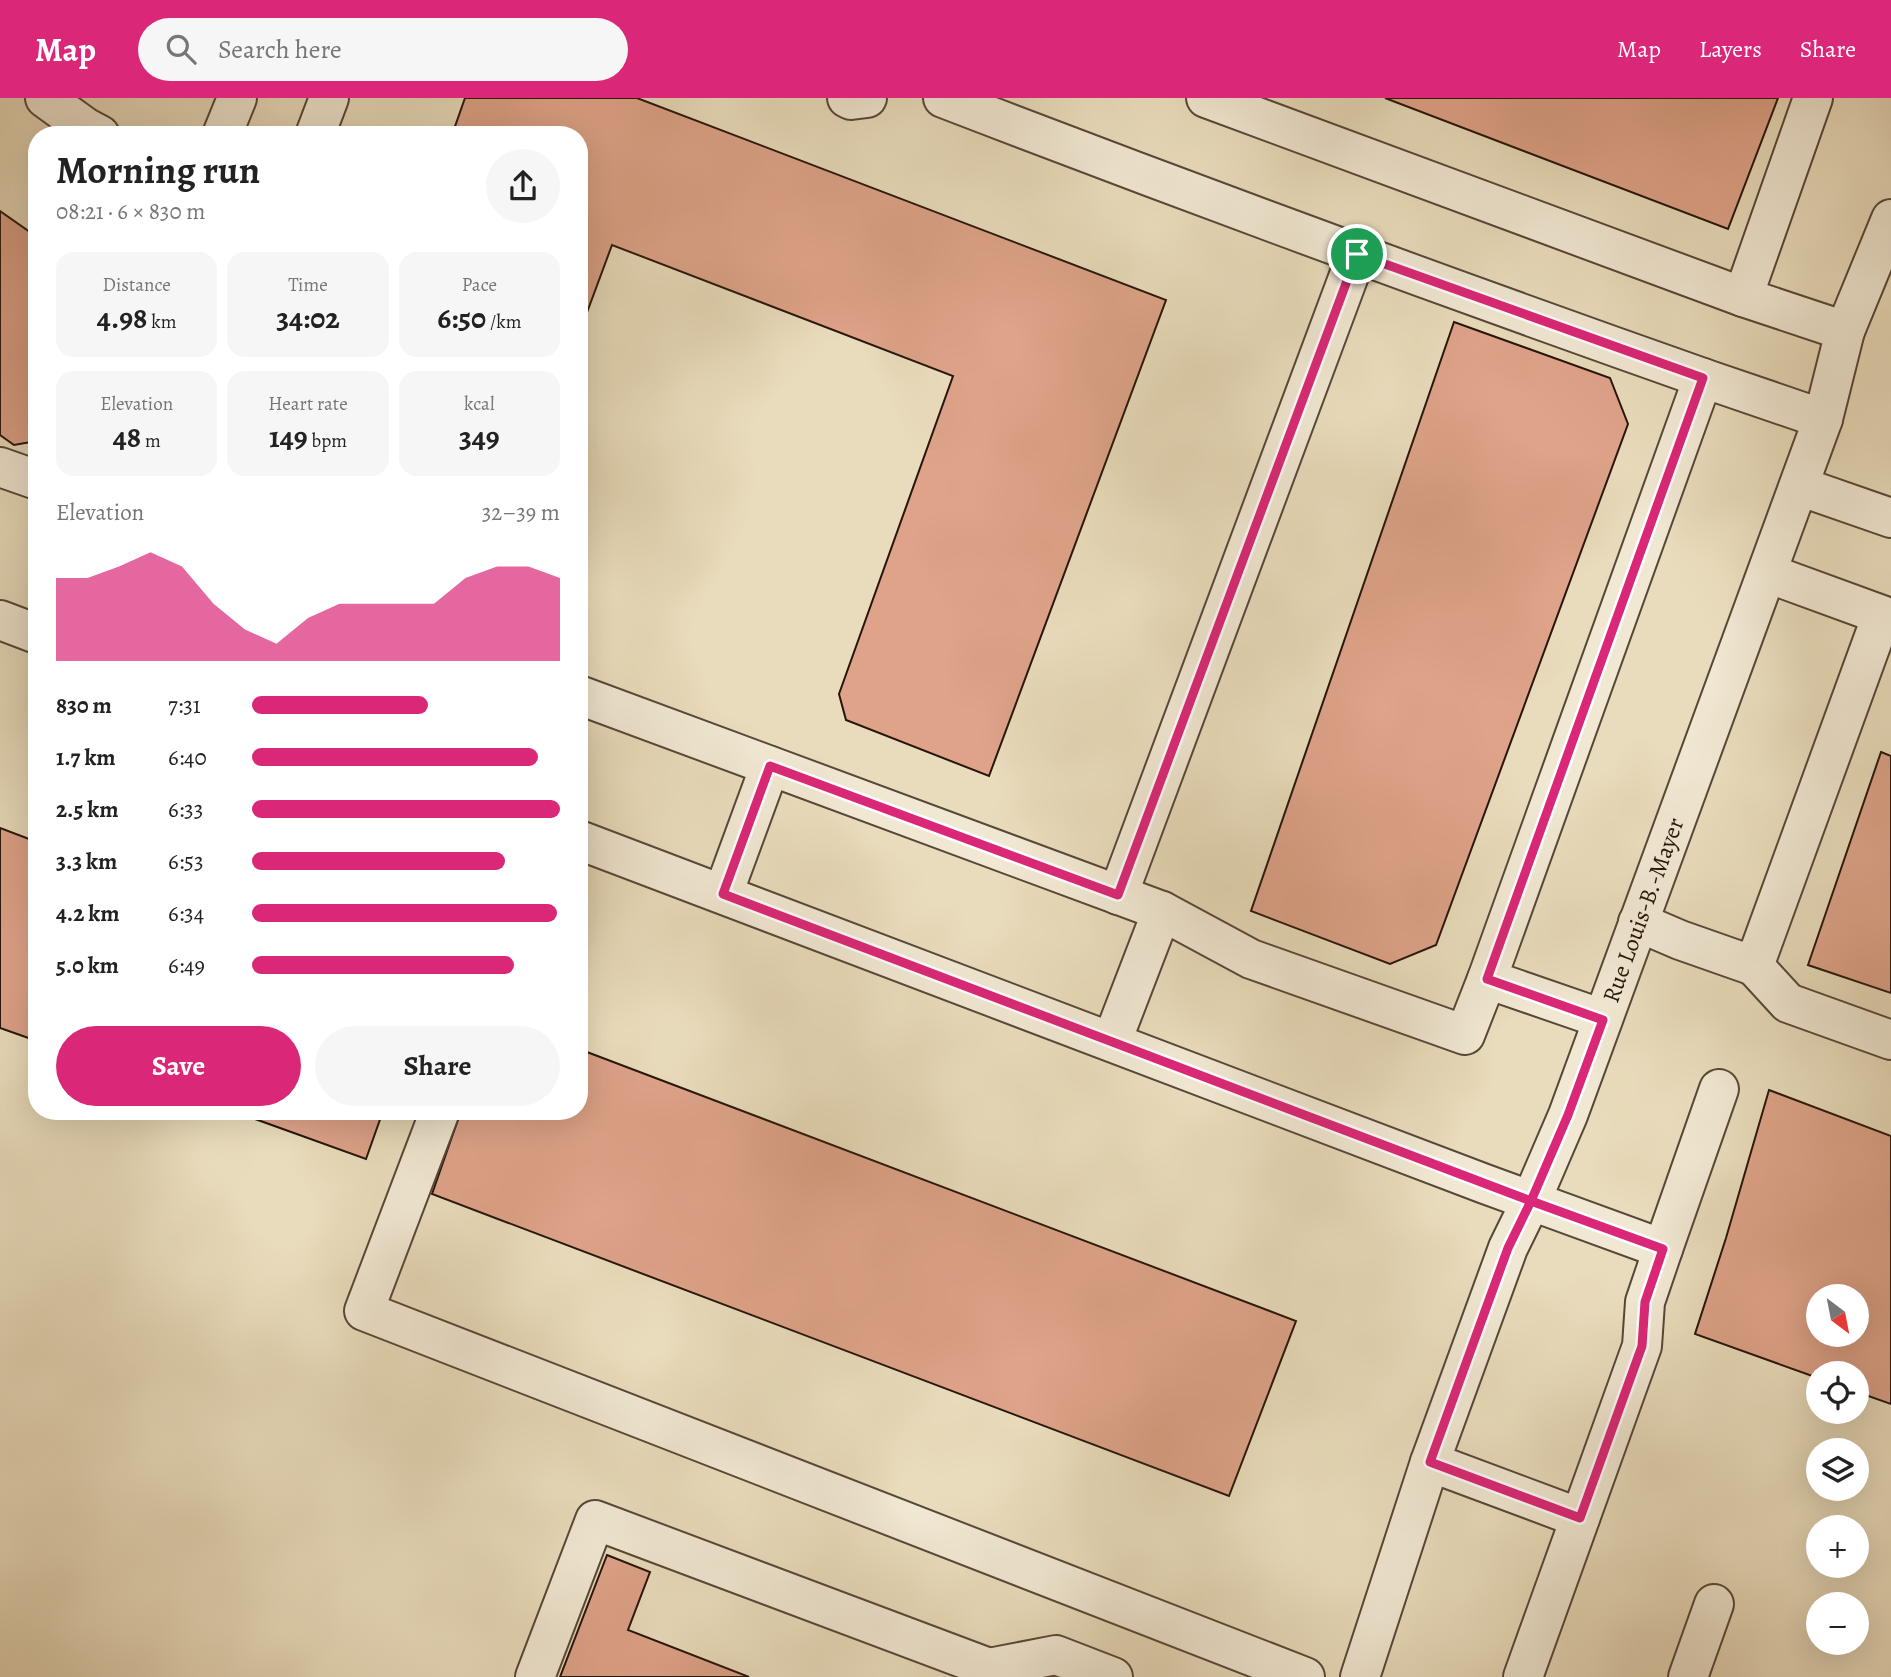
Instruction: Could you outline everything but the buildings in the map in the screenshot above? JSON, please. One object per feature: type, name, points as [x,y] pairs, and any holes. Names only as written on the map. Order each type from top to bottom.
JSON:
[{"type":"street","points":[[45,98],[84,126]]},
{"type":"street","points":[[226,126],[237,98]]},
{"type":"street","points":[[318,126],[329,98]]},
{"type":"street","points":[[847,98],[867,98]]},
{"type":"street","points":[[943,98],[1357,254],[1823,419]]},
{"type":"street","points":[[1206,98],[1743,297],[1845,331]]},
{"type":"street","points":[[1743,297],[1814,98]]},
{"type":"street","name":"Rue Louis-B.-Mayer","points":[[1360,1677],[1430,1462],[1508,1248],[1568,1115],[1823,419],[1845,331],[1891,219]]},
{"type":"street","points":[[1118,895],[1357,254]]},
{"type":"street","points":[[588,698],[1162,911],[1251,959],[1465,1035],[1703,378]]},
{"type":"street","points":[[0,467],[28,477]]},
{"type":"street","points":[[1799,486],[1891,517]]},
{"type":"street","points":[[1754,966],[1887,617],[1767,573]]},
{"type":"street","points":[[0,620],[28,631]]},
{"type":"street","points":[[723,894],[770,766]]},
{"type":"street","points":[[588,843],[1663,1249]]},
{"type":"street","points":[[1112,1041],[1162,911]]},
{"type":"street","points":[[1638,922],[1754,966],[1788,1003],[1891,1040]]},
{"type":"street","points":[[1487,979],[1603,1020]]},
{"type":"street","points":[[1523,1677],[1642,1346],[1645,1302],[1719,1089]]},
{"type":"street","points":[[437,1120],[364,1311],[1305,1677]]},
{"type":"street","points":[[1430,1462],[1580,1518]]},
{"type":"street","points":[[535,1677],[596,1520],[989,1668],[1056,1655],[1113,1677]]},
{"type":"street","points":[[1688,1677],[1714,1604]]},
{"type":"route","points":[[1357,254],[1118,895],[770,766],[723,894],[1531,1201],[1663,1249],[1645,1302],[1642,1346],[1580,1518],[1430,1462],[1508,1248],[1531,1201],[1568,1115],[1603,1020],[1487,979],[1703,378],[1357,254]]}]
